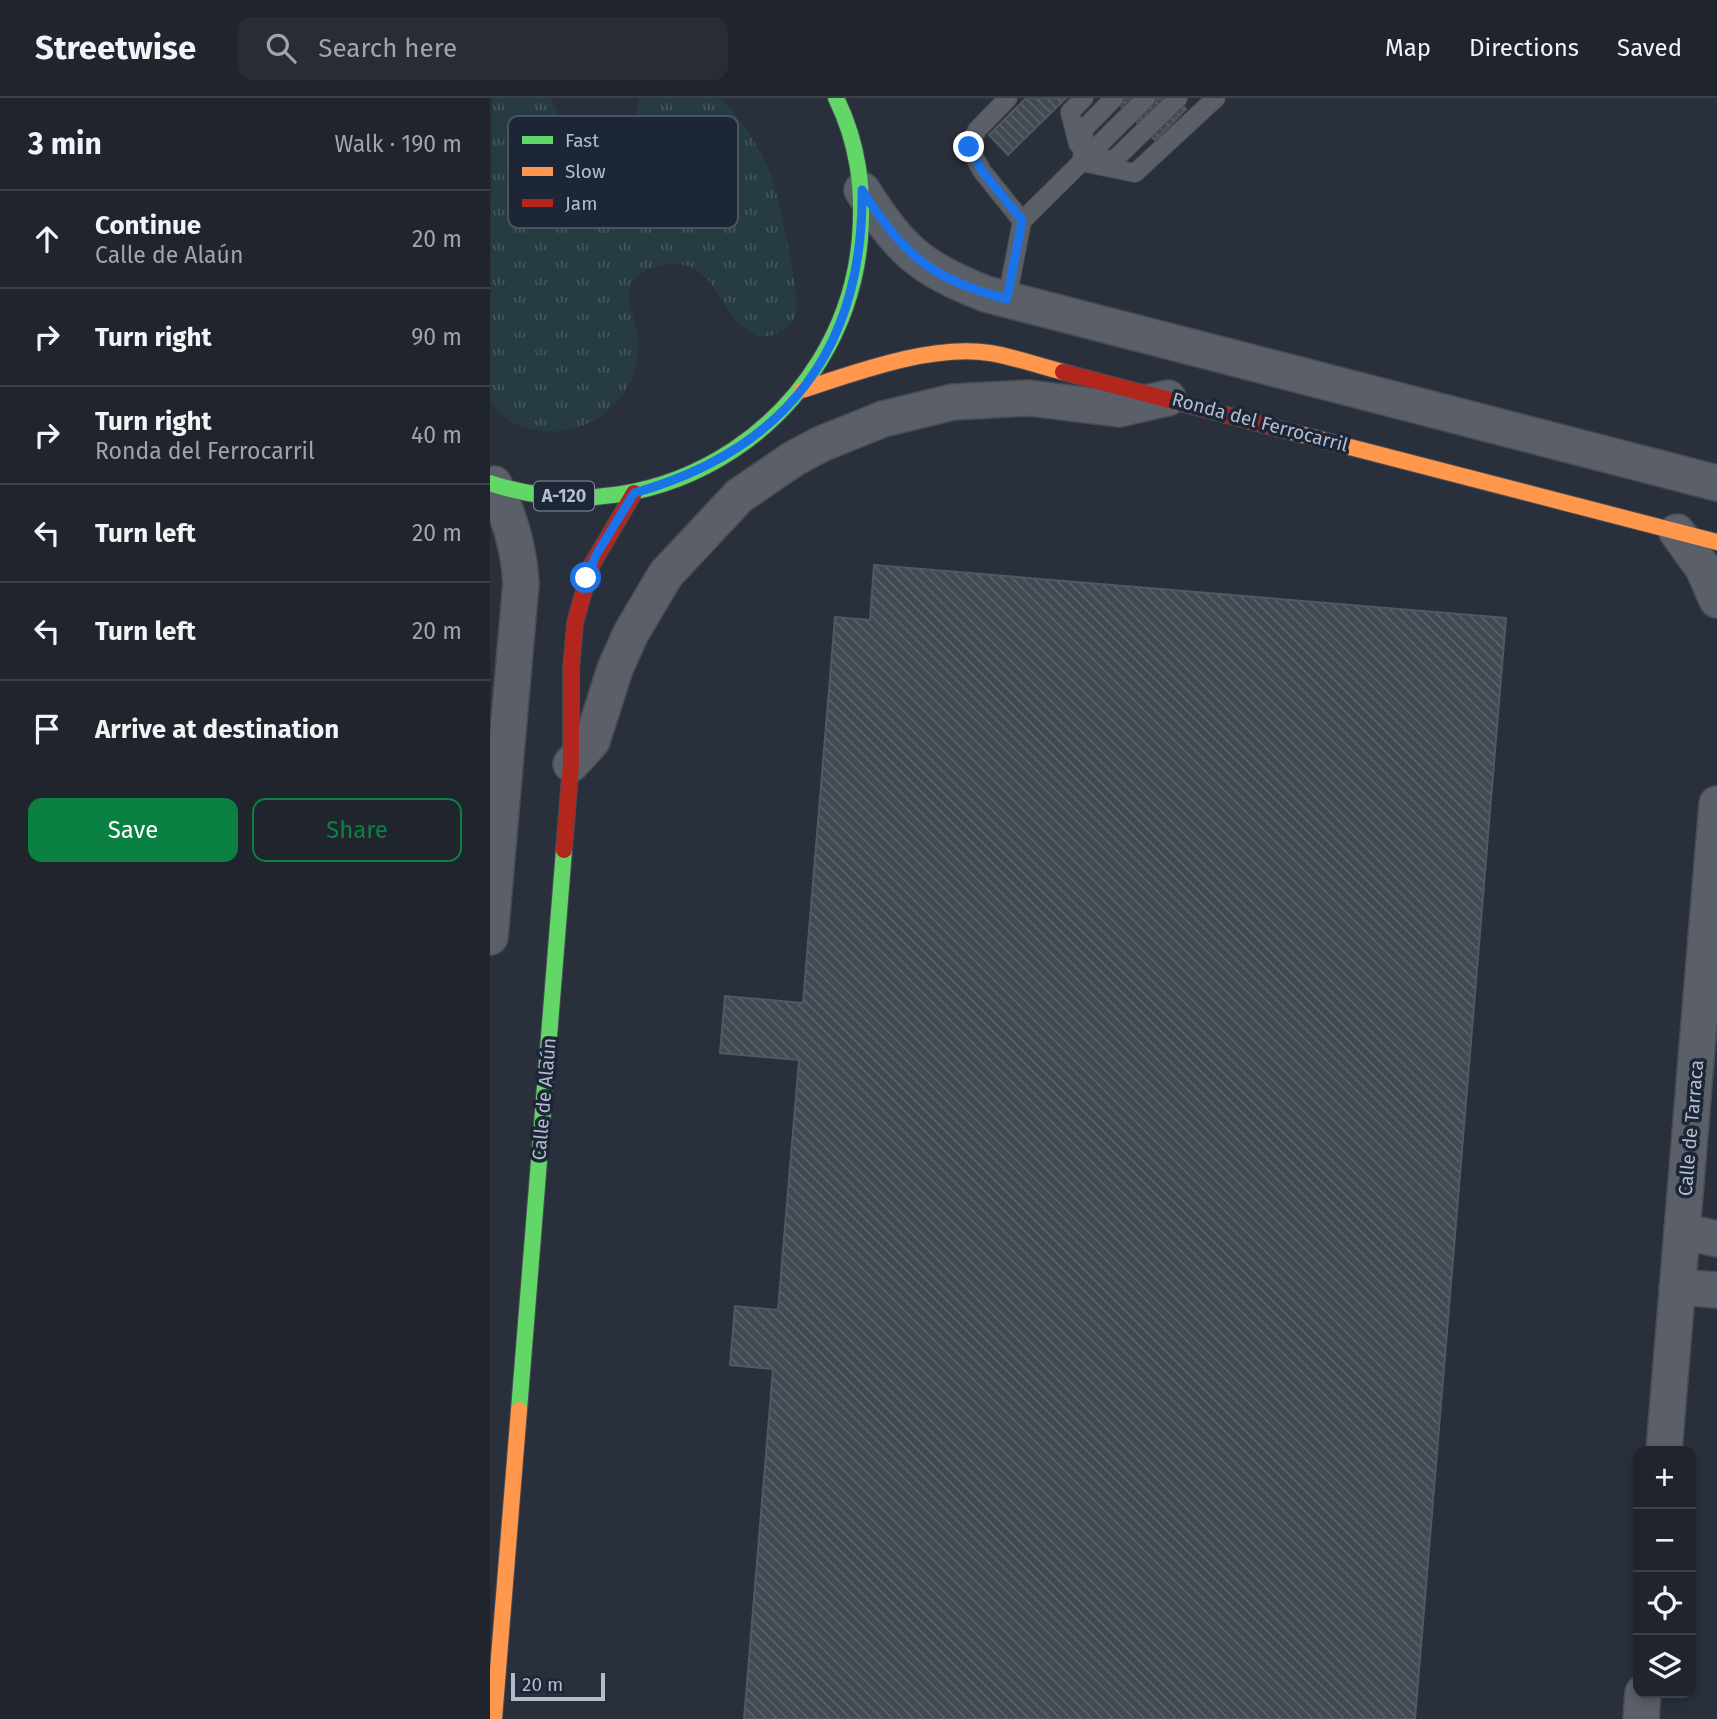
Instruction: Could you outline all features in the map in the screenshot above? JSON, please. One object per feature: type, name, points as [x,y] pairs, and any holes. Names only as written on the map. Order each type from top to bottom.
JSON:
[{"type":"street","name":"A-120","points":[[492,483],[559,496],[634,493],[699,472],[723,459],[773,421],[802,390],[836,337],[848,307],[862,230],[862,190],[841,102]]},
{"type":"street","points":[[862,190],[883,223],[909,254],[943,276],[1007,299],[1717,483]]},
{"type":"street","name":"Ronda del Ferrocarril","points":[[802,390],[901,359],[961,352],[1023,360],[1717,542]]},
{"type":"street","points":[[571,764],[592,741],[615,669],[631,633],[666,574],[689,546],[739,496],[793,459],[821,443],[883,419],[953,402],[1029,398],[1119,410],[1168,398]]},
{"type":"street","points":[[490,937],[495,813],[521,583],[519,555],[512,526],[492,483]]},
{"type":"street","name":"Calle de Alaún","points":[[494,1719],[571,764],[572,640],[578,607],[596,555],[634,493]]},
{"type":"street","points":[[1677,532],[1703,568],[1717,600]]},
{"type":"street","name":"Calle de Tarraca","points":[[1664,1446],[1717,804]]},
{"type":"street","points":[[1682,1231],[1717,1239]]},
{"type":"street","points":[[1677,1287],[1717,1290]]},
{"type":"street","points":[[1641,1719],[1643,1698]]},
{"type":"lane","points":[[1008,98],[977,130],[969,147],[982,171],[1022,220]]},
{"type":"lane","points":[[1082,162],[1070,112],[1084,98]]},
{"type":"lane","points":[[1082,162],[1084,128],[1114,98]]},
{"type":"lane","points":[[1007,299],[1022,220],[1146,98]]},
{"type":"lane","points":[[1082,162],[1115,159],[1178,98]]},
{"type":"lane","points":[[1082,162],[1135,173],[1216,98]]},
{"type":"green space","points":[[492,98],[550,98],[559,116],[508,116],[508,228],[738,228],[738,119],[750,135],[772,178],[795,287],[796,313],[792,321],[773,335],[754,334],[741,325],[705,276],[694,268],[679,264],[651,268],[637,276],[629,289],[629,303],[638,338],[637,359],[632,378],[623,395],[610,409],[576,428],[536,430],[509,420],[498,411],[490,399]]},
{"type":"green space","points":[[640,98],[720,98],[736,116],[636,116]]},
{"type":"building","points":[[1026,98],[1066,98],[1008,155],[989,135]]},
{"type":"building","points":[[1113,98],[1175,98],[1186,109],[1155,140]]},
{"type":"building","points":[[874,565],[1506,618],[1415,1719],[744,1719],[773,1369],[730,1365],[735,1306],[778,1310],[799,1060],[720,1053],[725,996],[803,1003],[835,617],[870,620]]},
{"type":"traffic: fast","points":[[490,483],[555,496],[619,494],[679,478],[734,449],[782,409],[820,360],[847,302],[860,238],[858,166],[850,132],[836,98]]},
{"type":"traffic: fast","points":[[519,1410],[564,850]]},
{"type":"traffic: slow","points":[[802,390],[895,361],[944,352],[990,353],[1063,372]]},
{"type":"traffic: slow","points":[[1284,430],[1717,542]]},
{"type":"traffic: slow","points":[[494,1719],[519,1410]]},
{"type":"traffic: jam","points":[[1063,372],[1284,430]]},
{"type":"traffic: jam","points":[[564,850],[571,764],[571,670],[575,623],[591,566],[634,493]]},
{"type":"route","points":[[586,578],[596,555],[634,493],[699,472],[748,443],[802,390],[820,365],[836,337],[848,307],[858,265],[862,230],[862,190],[896,240],[926,267],[986,294],[1007,299],[1022,220],[982,171],[972,157],[969,147]]}]
